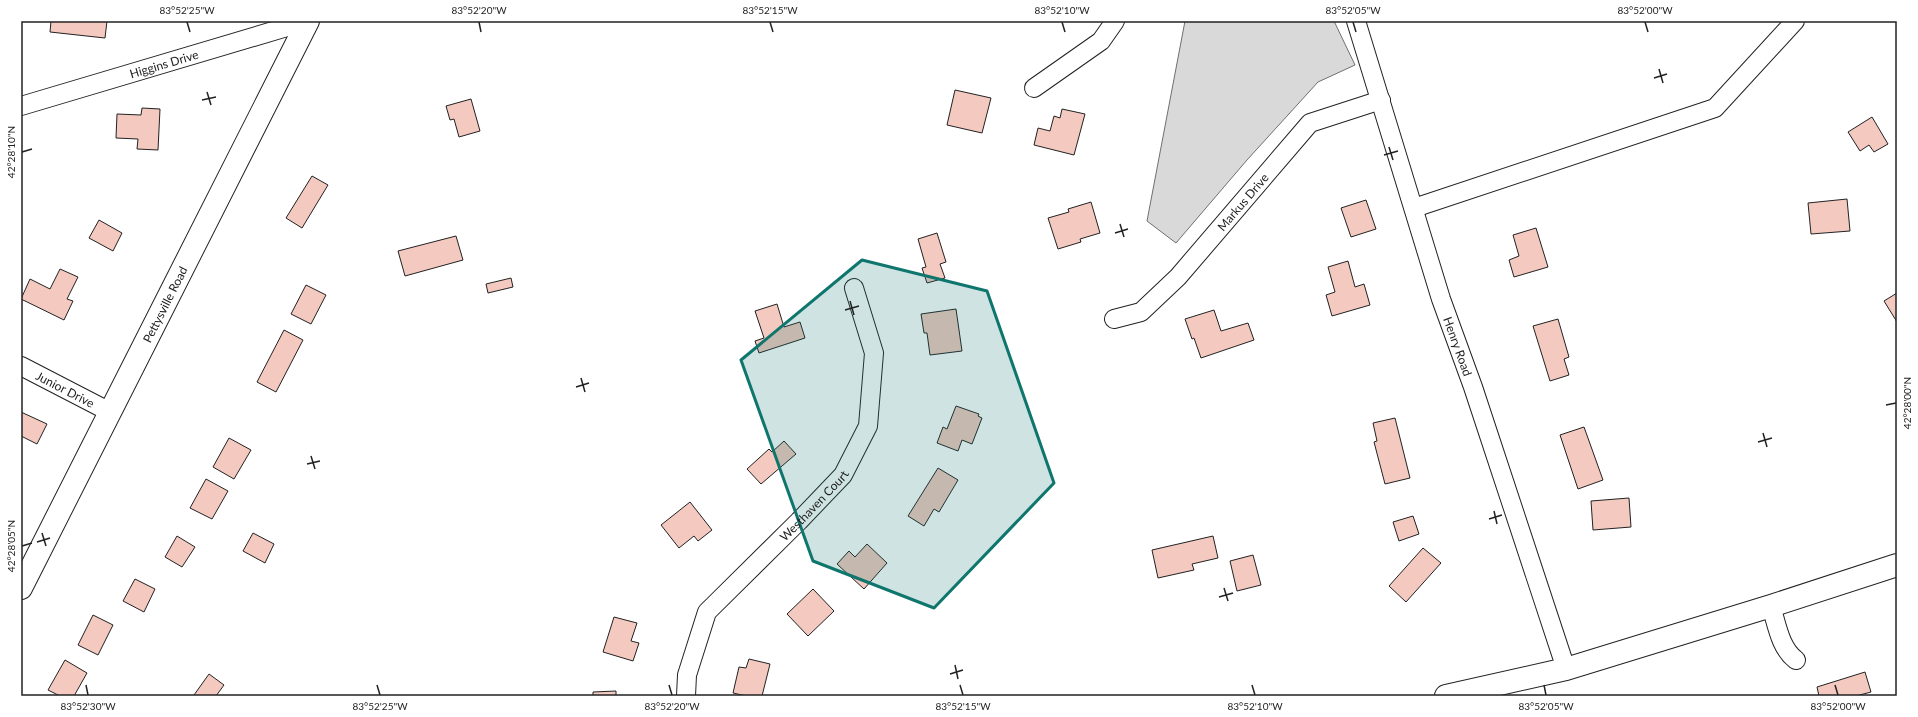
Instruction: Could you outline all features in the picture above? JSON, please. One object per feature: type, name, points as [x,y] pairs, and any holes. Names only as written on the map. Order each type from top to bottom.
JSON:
[{"type":"main road","name":"Pettysville Road","points":[[21,588],[308,21]]},
{"type":"main road","points":[[1446,696],[1566,669],[1771,606],[1897,565]]},
{"type":"street","name":"Higgins Drive","points":[[21,106],[308,21]]},
{"type":"street","points":[[1034,88],[1100,41],[1115,21]]},
{"type":"street","name":"Henry Road","points":[[1356,21],[1442,298],[1566,669]]},
{"type":"street","points":[[1414,208],[1715,108],[1796,21]]},
{"type":"street","name":"Markus Drive","points":[[1114,319],[1141,312],[1178,277],[1310,123],[1381,100]]},
{"type":"street","name":"Westhaven Court","points":[[686,696],[687,675],[708,612],[843,475],[868,426],[874,353],[854,288]]},
{"type":"street","name":"Junior Drive","points":[[21,366],[110,412]]},
{"type":"street","points":[[1771,606],[1781,639],[1790,655],[1796,660]]},
{"type":"highlighted area","points":[[862,260],[987,291],[1054,483],[934,608],[813,561],[741,360]]},
{"type":"shaded area","points":[[1185,21],[1334,21],[1355,65],[1318,82],[1247,160],[1176,243],[1147,221]]},
{"type":"building","points":[[51,21],[107,21],[105,38],[50,32]]},
{"type":"building","points":[[955,90],[991,98],[982,133],[947,125]]},
{"type":"building","points":[[471,99],[480,131],[459,137],[454,119],[450,120],[446,106]]},
{"type":"building","points":[[142,108],[160,109],[158,150],[137,149],[138,139],[116,138],[117,114],[141,115]]},
{"type":"building","points":[[1062,109],[1085,114],[1074,155],[1034,145],[1038,128],[1050,131],[1054,116],[1060,118]]},
{"type":"building","points":[[1872,117],[1888,144],[1874,152],[1869,145],[1860,151],[1848,132]]},
{"type":"building","points":[[312,176],[328,185],[302,228],[286,218]]},
{"type":"building","points":[[1847,199],[1850,231],[1811,234],[1808,203]]},
{"type":"building","points":[[1366,200],[1376,229],[1351,237],[1341,208]]},
{"type":"building","points":[[1091,202],[1100,233],[1080,239],[1081,242],[1058,249],[1048,218],[1069,212],[1068,209]]},
{"type":"building","points":[[99,220],[122,233],[113,251],[89,238]]},
{"type":"building","points":[[1536,228],[1548,267],[1514,277],[1509,260],[1519,256],[1513,235]]},
{"type":"building","points":[[937,233],[946,262],[940,264],[945,278],[927,283],[922,268],[926,267],[918,239]]},
{"type":"building","points":[[456,236],[463,260],[405,276],[398,251]]},
{"type":"building","points":[[1348,261],[1355,287],[1364,284],[1370,305],[1332,316],[1326,295],[1335,292],[1328,267]]},
{"type":"building","points":[[60,269],[78,277],[67,299],[73,301],[64,320],[21,299],[30,279],[50,289]]},
{"type":"building","points":[[511,278],[513,287],[488,293],[486,284]]},
{"type":"building","points":[[306,285],[326,295],[311,324],[291,314]]},
{"type":"building","points":[[1897,293],[1897,322],[1884,301]]},
{"type":"building","points":[[777,304],[784,327],[800,322],[805,338],[759,353],[755,341],[764,338],[755,311]]},
{"type":"building","points":[[956,309],[962,351],[930,355],[927,333],[924,333],[921,314]]},
{"type":"building","points":[[1214,310],[1221,331],[1248,323],[1254,340],[1201,358],[1185,319]]},
{"type":"building","points":[[1558,319],[1569,357],[1564,359],[1569,375],[1550,381],[1533,326]]},
{"type":"building","points":[[284,330],[303,340],[276,392],[257,382]]},
{"type":"building","points":[[956,406],[979,414],[978,416],[982,418],[972,444],[962,440],[958,451],[937,443],[943,427],[947,429]]},
{"type":"building","points":[[21,412],[47,424],[37,444],[21,436]]},
{"type":"building","points":[[1395,418],[1410,478],[1385,484],[1374,442],[1377,441],[1373,423]]},
{"type":"building","points":[[1584,427],[1603,480],[1578,489],[1560,435]]},
{"type":"building","points":[[229,438],[251,450],[234,479],[213,467]]},
{"type":"building","points":[[784,441],[796,454],[761,484],[747,469],[769,449],[772,452]]},
{"type":"building","points":[[938,468],[958,480],[939,512],[934,509],[924,526],[908,516]]},
{"type":"building","points":[[206,479],[228,491],[212,519],[190,508]]},
{"type":"building","points":[[1629,498],[1631,527],[1593,530],[1591,501]]},
{"type":"building","points":[[690,502],[712,530],[698,541],[694,536],[679,548],[661,525]]},
{"type":"building","points":[[1413,516],[1419,534],[1399,541],[1393,522]]},
{"type":"building","points":[[253,533],[274,544],[265,563],[243,551]]},
{"type":"building","points":[[177,536],[195,547],[182,567],[165,557]]},
{"type":"building","points":[[1213,536],[1218,558],[1192,564],[1194,570],[1158,578],[1152,550]]},
{"type":"building","points":[[867,544],[887,563],[864,589],[837,564],[849,551],[855,557]]},
{"type":"building","points":[[1423,548],[1441,563],[1406,602],[1389,586]]},
{"type":"building","points":[[1253,555],[1261,585],[1237,591],[1230,561]]},
{"type":"building","points":[[135,579],[155,589],[144,612],[123,601]]},
{"type":"building","points":[[813,589],[834,611],[808,636],[787,614]]},
{"type":"building","points":[[93,615],[113,625],[98,655],[78,645]]},
{"type":"building","points":[[614,617],[637,623],[631,641],[639,643],[633,661],[603,652]]},
{"type":"building","points":[[749,659],[770,664],[762,696],[746,696],[733,693],[739,667],[746,668]]},
{"type":"building","points":[[65,660],[87,673],[74,696],[60,696],[48,690]]},
{"type":"building","points":[[1865,672],[1871,692],[1856,696],[1819,696],[1817,687]]},
{"type":"building","points":[[209,674],[224,685],[216,696],[194,695]]},
{"type":"building","points":[[616,691],[616,696],[593,696],[593,692]]}]
